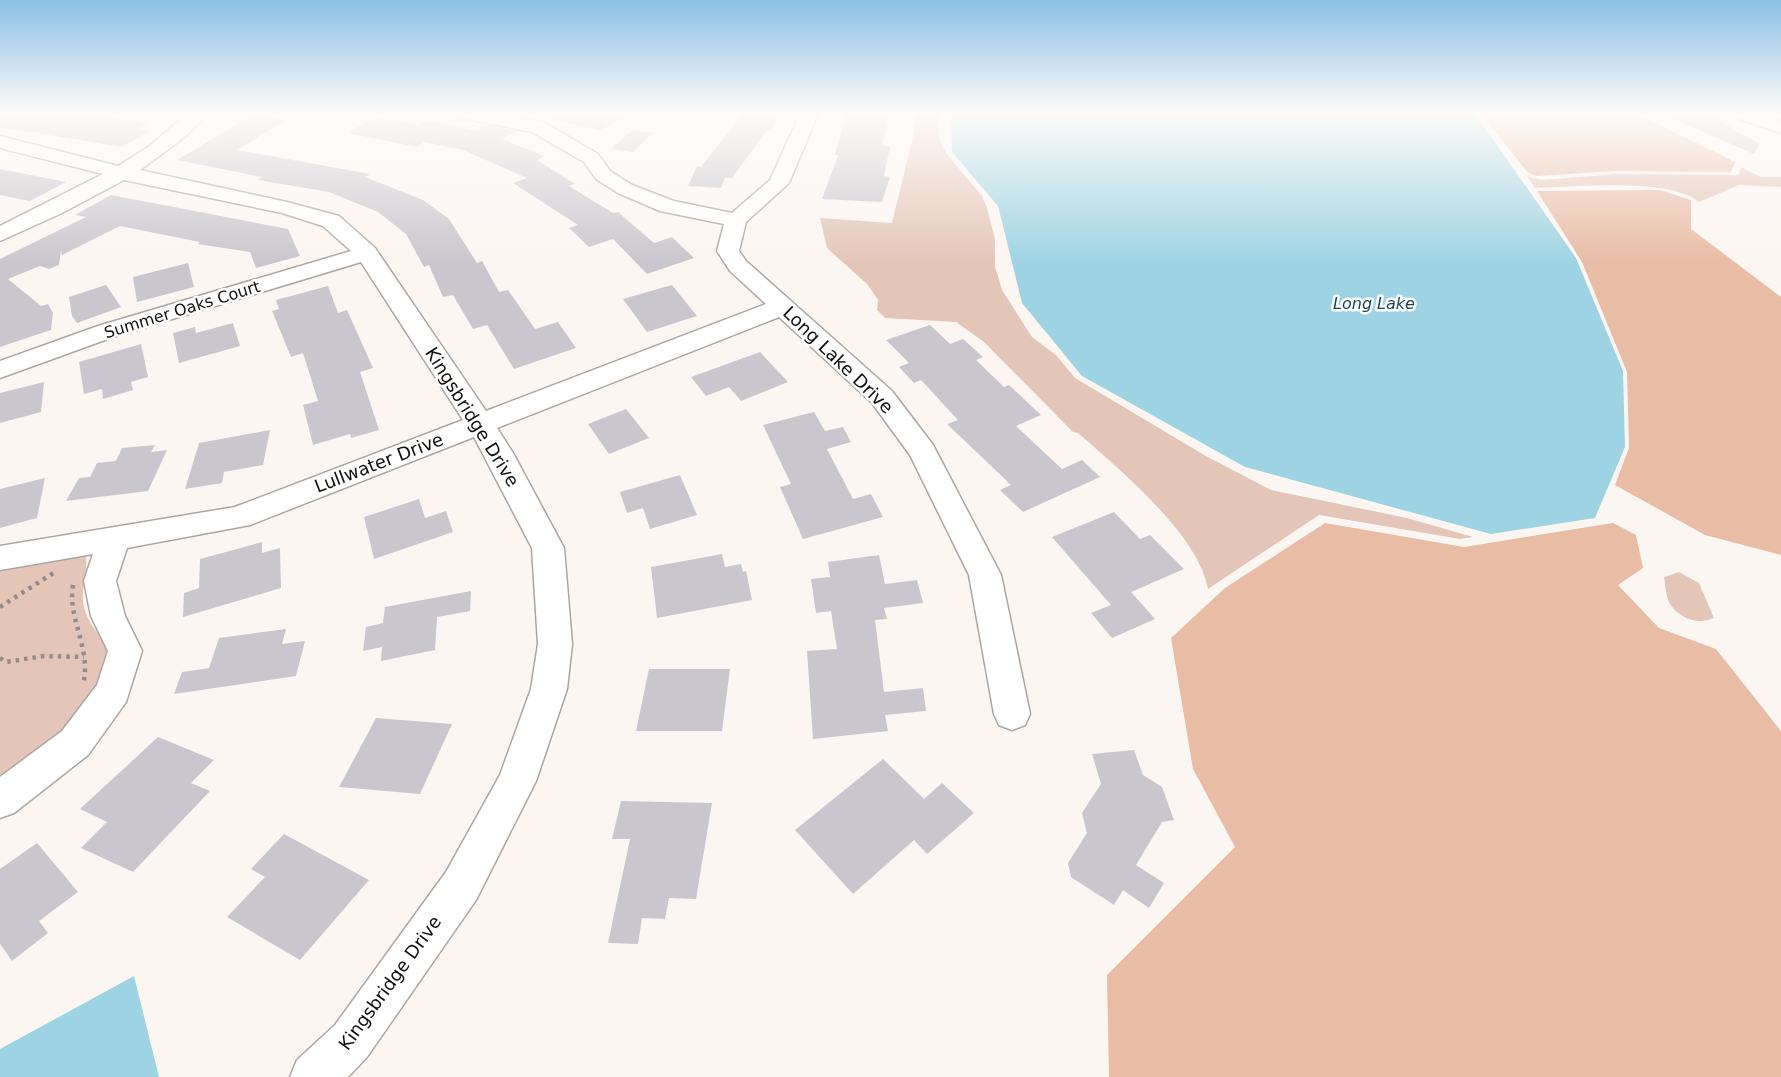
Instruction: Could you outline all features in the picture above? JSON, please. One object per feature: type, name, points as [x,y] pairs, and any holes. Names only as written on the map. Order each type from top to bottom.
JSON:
[{"type":"street","name":"Kingsbridge Drive","points":[[77,162],[287,208],[331,221],[367,253],[499,453],[548,548],[555,644],[549,688],[517,781],[461,886],[351,1041],[314,1077]]},
{"type":"street","points":[[0,234],[135,162]]},
{"type":"street","points":[[594,162],[603,175],[625,189],[668,206],[736,220],[779,183],[788,162]]},
{"type":"street","name":"Long Lake Drive","points":[[736,220],[728,251],[738,266],[882,397],[923,452],[985,575],[1012,714]]},
{"type":"street","name":"Summer Oaks Court","points":[[0,370],[107,331],[367,253]]},
{"type":"street","name":"Lullwater Drive","points":[[0,558],[239,517],[784,306]]},
{"type":"street","points":[[0,800],[75,743],[113,691],[125,651],[108,616],[100,581],[114,538]]},
{"type":"path","points":[[74,582],[71,597],[87,668],[81,691]]},
{"type":"path","points":[[0,658],[6,662],[44,656],[84,657]]},
{"type":"shaded area","points":[[907,162],[954,162],[982,196],[987,208],[995,239],[995,266],[1002,290],[1032,337],[1056,355],[1075,378],[1206,456],[1271,490],[1407,518],[1473,537],[1460,539],[1319,515],[1208,589],[1189,546],[1155,504],[1078,433],[1073,432],[984,342],[956,322],[885,318],[877,310],[878,300],[867,284],[827,248],[820,218],[892,223]]},
{"type":"shaded area","points":[[1520,162],[1735,162],[1731,172],[1615,171],[1537,176],[1528,173]]},
{"type":"shaded area","points":[[1741,167],[1761,177],[1781,177],[1781,187],[1739,185],[1699,202],[1685,194],[1645,186],[1535,188],[1527,176],[1541,180],[1619,174],[1735,175],[1739,174]]},
{"type":"shaded area","points":[[1660,190],[1691,200],[1691,229],[1781,297],[1781,555],[1705,535],[1615,485],[1629,448],[1627,372],[1582,262],[1537,191]]},
{"type":"shaded area","points":[[1325,523],[1464,547],[1613,523],[1636,535],[1643,568],[1618,585],[1659,628],[1716,649],[1781,731],[1781,1077],[1109,1077],[1107,975],[1235,847],[1193,769],[1171,638],[1225,588]]},
{"type":"shaded area","points":[[81,554],[86,556],[83,595],[85,612],[114,653],[101,692],[60,743],[0,785],[0,569]]},
{"type":"shaded area","points":[[1679,572],[1699,583],[1714,618],[1696,621],[1679,614],[1670,604],[1664,577]]},
{"type":"water","name":"Long Lake","points":[[961,162],[1509,162],[1576,258],[1623,371],[1625,447],[1595,518],[1491,534],[1245,467],[1082,376],[1022,303],[998,206]]},
{"type":"water","points":[[134,976],[159,1077],[0,1077],[0,1049]]},
{"type":"building","points":[[188,162],[305,162],[370,174],[365,177],[423,200],[449,219],[477,263],[482,261],[499,292],[508,290],[535,329],[558,322],[576,348],[514,369],[487,325],[473,329],[453,295],[443,297],[429,265],[424,267],[406,234],[378,212],[329,192],[258,180],[262,177]]},
{"type":"building","points":[[491,162],[541,162],[575,184],[569,186],[613,213],[618,212],[654,243],[672,237],[694,258],[647,274],[613,239],[589,247],[569,228],[578,225],[513,183],[527,178]]},
{"type":"building","points":[[705,162],[743,162],[732,178],[725,178],[721,188],[688,186],[697,166],[701,167]]},
{"type":"building","points":[[835,162],[887,162],[884,176],[890,177],[882,202],[822,199]]},
{"type":"building","points":[[0,169],[66,182],[30,201],[0,195]]},
{"type":"building","points":[[111,195],[288,229],[300,256],[256,268],[250,252],[198,244],[200,242],[120,226],[62,255],[61,250],[59,265],[49,269],[40,266],[8,279],[41,306],[48,304],[53,313],[51,330],[0,347],[0,259],[86,217],[75,215]]},
{"type":"building","points":[[188,263],[194,287],[137,302],[133,277]]},
{"type":"building","points":[[106,285],[121,307],[77,323],[72,316],[69,297]]},
{"type":"building","points":[[672,285],[697,316],[647,332],[623,299]]},
{"type":"building","points":[[328,286],[338,313],[347,310],[373,368],[360,372],[379,430],[351,438],[350,434],[313,445],[303,405],[318,401],[303,353],[291,357],[272,311],[279,309],[276,300]]},
{"type":"building","points":[[233,323],[240,346],[179,363],[173,333],[195,327],[196,333]]},
{"type":"building","points":[[930,325],[950,344],[963,339],[983,357],[976,360],[1004,387],[1009,385],[1041,415],[1016,426],[1062,469],[1082,460],[1100,477],[1023,512],[1000,490],[1011,485],[947,424],[958,420],[921,380],[914,383],[899,367],[909,363],[886,340]]},
{"type":"building","points":[[141,344],[148,377],[131,382],[133,390],[103,399],[102,389],[84,394],[79,362]]},
{"type":"building","points":[[760,352],[788,382],[741,401],[729,387],[706,396],[691,377]]},
{"type":"building","points":[[44,382],[41,412],[0,423],[0,393]]},
{"type":"building","points":[[626,409],[649,438],[609,454],[588,424]]},
{"type":"building","points":[[814,412],[825,431],[843,427],[851,442],[827,449],[853,499],[871,494],[883,517],[803,539],[780,487],[791,484],[763,425]]},
{"type":"building","points":[[270,430],[263,465],[224,472],[222,483],[185,489],[199,443]]},
{"type":"building","points":[[155,445],[151,452],[167,450],[148,491],[66,501],[79,478],[90,477],[97,463],[116,461],[122,448]]},
{"type":"building","points":[[680,475],[697,515],[650,529],[643,508],[627,513],[620,492]]},
{"type":"building","points":[[45,478],[37,518],[0,528],[0,489]]},
{"type":"building","points":[[419,499],[425,518],[446,511],[453,532],[374,559],[364,517]]},
{"type":"building","points":[[1114,512],[1140,539],[1150,535],[1184,569],[1131,592],[1155,619],[1112,638],[1091,613],[1111,605],[1052,537]]},
{"type":"building","points":[[262,542],[262,553],[280,548],[281,588],[183,617],[184,593],[199,588],[200,559]]},
{"type":"building","points":[[722,554],[725,567],[741,564],[743,572],[746,571],[752,600],[657,618],[651,567]]},
{"type":"building","points":[[879,555],[885,584],[917,580],[923,603],[884,608],[887,619],[875,620],[884,692],[923,688],[926,711],[885,715],[888,731],[813,739],[807,651],[837,649],[831,611],[816,613],[811,579],[830,577],[828,562]]},
{"type":"building","points":[[471,591],[470,611],[437,617],[435,650],[381,661],[382,647],[363,651],[366,627],[383,623],[385,607]]},
{"type":"building","points":[[286,629],[282,644],[305,641],[296,676],[174,694],[182,672],[209,668],[219,638]]},
{"type":"building","points":[[649,669],[730,669],[722,731],[636,731]]},
{"type":"building","points":[[376,718],[452,724],[420,794],[339,787]]},
{"type":"building","points":[[158,737],[214,760],[191,783],[210,791],[133,872],[81,848],[107,822],[80,809]]},
{"type":"building","points":[[1134,750],[1143,775],[1162,787],[1174,820],[1162,822],[1136,865],[1164,883],[1149,908],[1123,890],[1114,905],[1071,877],[1068,863],[1087,833],[1082,813],[1101,784],[1092,754]]},
{"type":"building","points":[[883,759],[924,799],[942,783],[974,813],[927,854],[914,840],[853,894],[795,830]]},
{"type":"building","points":[[621,801],[712,803],[696,899],[669,898],[665,919],[642,918],[638,944],[608,943],[630,839],[612,839]]},
{"type":"building","points":[[284,834],[369,880],[300,960],[227,917],[265,877],[251,869]]},
{"type":"building","points":[[37,843],[78,892],[39,921],[48,933],[12,961],[0,944],[0,869]]}]
